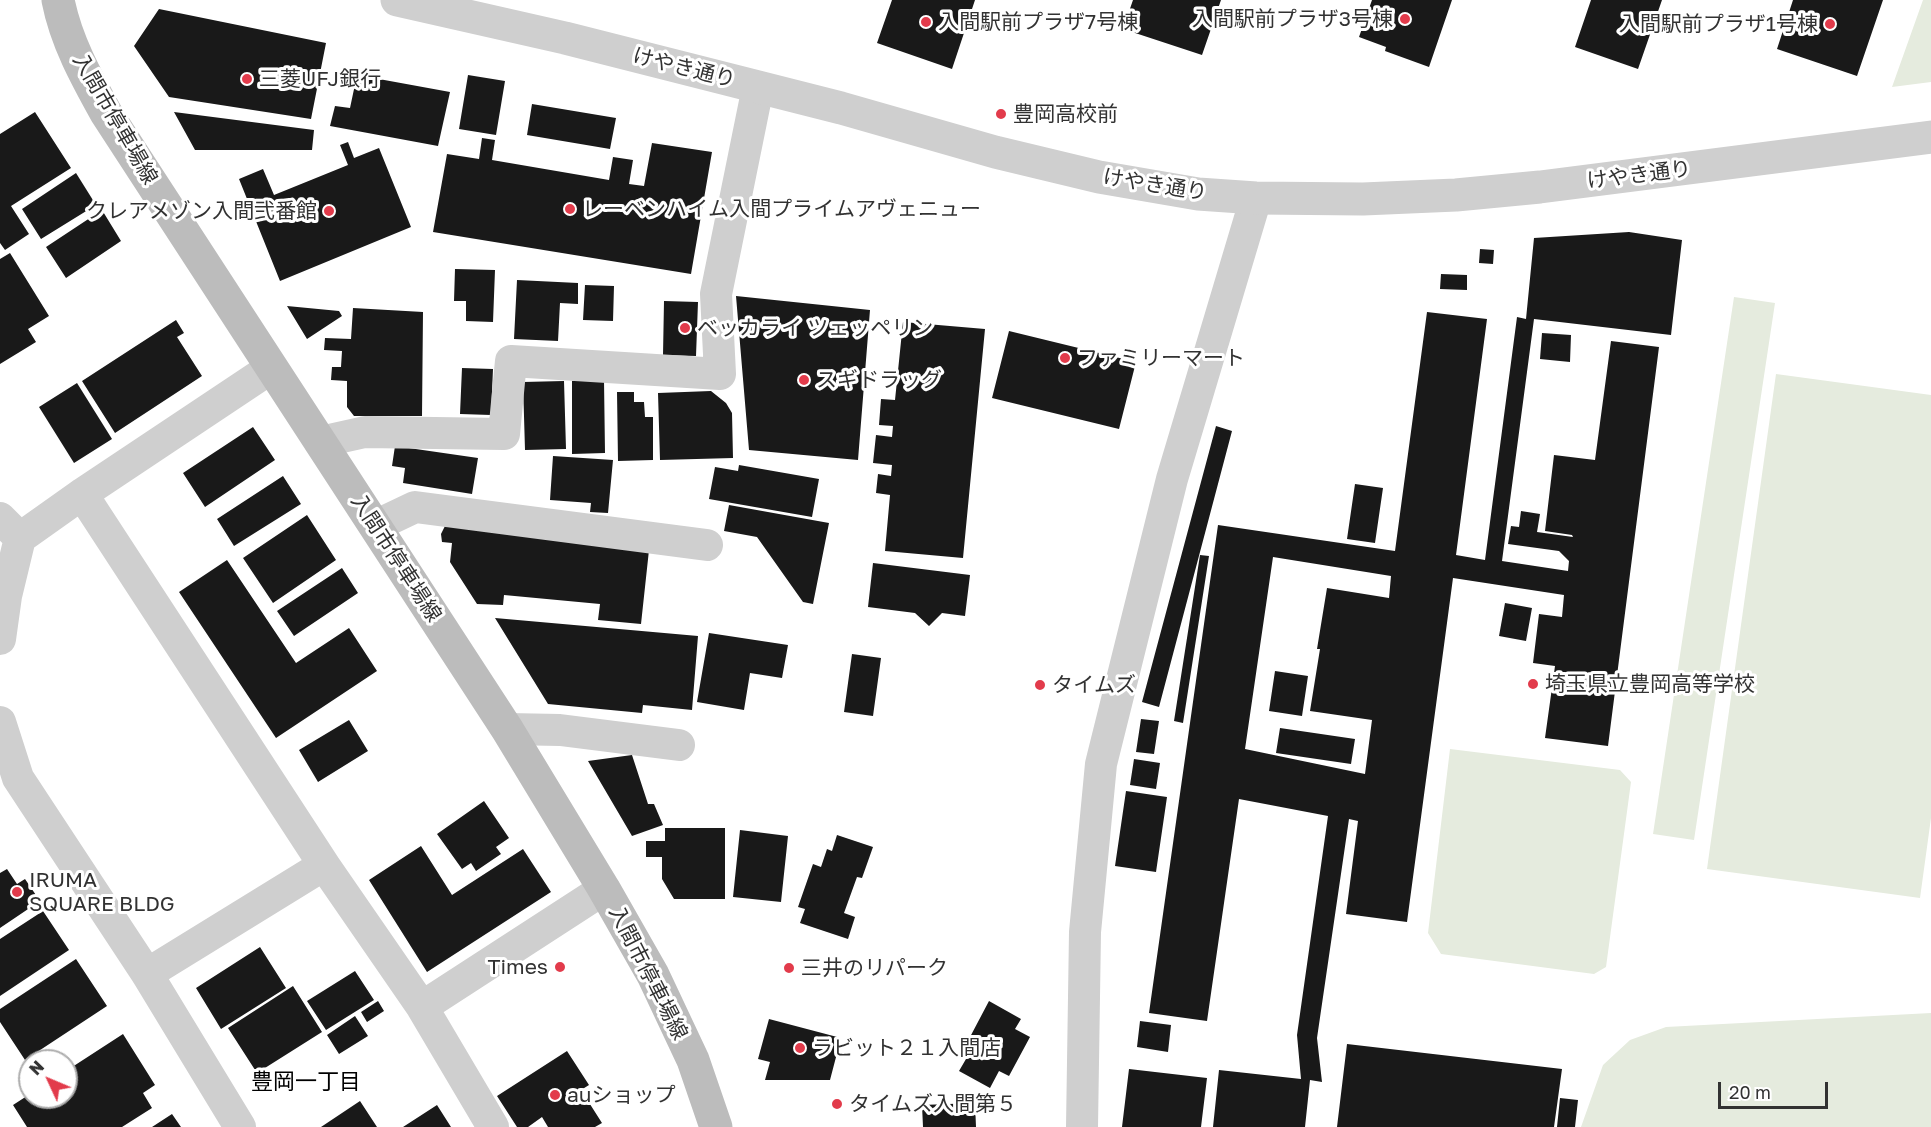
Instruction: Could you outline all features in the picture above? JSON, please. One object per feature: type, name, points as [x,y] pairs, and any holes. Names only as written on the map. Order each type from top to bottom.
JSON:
[{"type":"main road","name":"入間市停車場線","points":[[58,0],[70,41],[101,104],[507,729],[604,889],[653,975],[688,1049],[716,1127]]},
{"type":"street","name":"けやき通り","points":[[397,0],[565,38],[841,108],[995,152],[1099,177],[1197,194],[1256,198],[1363,199],[1456,195],[1540,188],[1931,137]]},
{"type":"street","points":[[320,442],[365,432],[504,434],[511,361],[720,374],[716,294],[758,87]]},
{"type":"street","points":[[1082,1127],[1085,932],[1101,764],[1172,479],[1256,198]]},
{"type":"street","points":[[0,639],[6,596],[10,528],[82,494],[271,368]]},
{"type":"street","points":[[82,494],[324,865],[422,1007],[493,1127]]},
{"type":"street","points":[[375,526],[415,507],[707,545]]},
{"type":"street","points":[[0,722],[18,778],[147,974],[240,1127]]},
{"type":"street","points":[[507,729],[560,730],[679,745]]},
{"type":"street","points":[[147,974],[324,865]]},
{"type":"street","points":[[422,1007],[604,889]]},
{"type":"shaded area","points":[[1923,0],[1931,0],[1931,82],[1892,87]]},
{"type":"shaded area","points":[[1734,297],[1775,303],[1694,840],[1653,834]]},
{"type":"shaded area","points":[[1776,374],[1931,395],[1931,818],[1920,898],[1707,869]]},
{"type":"shaded area","points":[[1450,749],[1620,770],[1631,782],[1606,967],[1594,974],[1441,954],[1428,933]]},
{"type":"shaded area","points":[[1931,1013],[1931,1127],[1581,1127],[1603,1065],[1630,1040],[1666,1027]]},
{"type":"building","name":"入間駅前プラザ7号棟","points":[[892,0],[975,0],[952,69],[877,43]]},
{"type":"building","points":[[1133,0],[1221,0],[1202,55],[1123,29]]},
{"type":"building","name":"入間駅前プラザ3号棟","points":[[1372,0],[1452,0],[1429,67],[1385,51],[1386,47],[1359,37]]},
{"type":"building","points":[[1591,0],[1662,0],[1638,69],[1575,47]]},
{"type":"building","name":"入間駅前プラザ1号棟","points":[[1793,0],[1883,0],[1857,76],[1777,49]]},
{"type":"building","points":[[159,9],[326,43],[311,119],[169,97],[134,46]]},
{"type":"building","points":[[357,75],[450,92],[438,146],[330,126],[335,106],[350,108]]},
{"type":"building","points":[[468,75],[505,81],[496,135],[459,129]]},
{"type":"building","points":[[532,104],[616,118],[610,149],[527,135]]},
{"type":"building","points":[[35,112],[71,168],[11,206],[29,234],[5,250],[0,243],[0,134]]},
{"type":"building","points":[[174,112],[314,130],[312,150],[195,150]]},
{"type":"building","name":"レーベンハイム入間プライムアヴェニュー","points":[[482,138],[495,140],[492,160],[609,180],[613,157],[633,160],[629,184],[644,186],[652,143],[712,152],[691,274],[433,232],[447,154],[479,159]]},
{"type":"building","name":"クレアメゾン入間弐番館","points":[[348,142],[354,158],[379,148],[411,227],[280,281],[239,179],[263,169],[274,195],[348,165],[340,145]]},
{"type":"building","points":[[76,173],[96,205],[41,239],[22,209]]},
{"type":"building","points":[[102,210],[121,241],[66,278],[46,247]]},
{"type":"building","points":[[1629,232],[1682,240],[1671,335],[1534,319],[1502,561],[1568,571],[1569,561],[1559,551],[1508,544],[1511,526],[1519,527],[1521,511],[1540,514],[1537,532],[1573,537],[1545,531],[1554,455],[1595,460],[1611,341],[1659,347],[1608,746],[1545,738],[1555,666],[1533,663],[1539,614],[1562,617],[1564,595],[1453,578],[1407,922],[1346,914],[1358,821],[1349,819],[1317,1038],[1322,1082],[1310,1080],[1305,1127],[1213,1127],[1219,1070],[1301,1079],[1297,1035],[1328,816],[1239,799],[1207,1021],[1149,1013],[1218,525],[1395,551],[1427,312],[1487,319],[1456,555],[1485,560],[1517,317],[1526,319],[1534,238]],"holes":[[[1273,557],[1391,576],[1389,598],[1327,588],[1317,649],[1320,649],[1310,711],[1372,720],[1365,774],[1245,749]]]},
{"type":"building","points":[[1480,249],[1494,250],[1493,264],[1479,263]]},
{"type":"building","points":[[10,253],[49,316],[28,329],[36,342],[0,364],[0,259]]},
{"type":"building","points":[[455,269],[495,270],[493,322],[466,321],[466,301],[454,301]]},
{"type":"building","points":[[1441,274],[1467,275],[1467,290],[1440,289]]},
{"type":"building","points":[[517,280],[578,283],[578,304],[560,303],[558,341],[514,339]]},
{"type":"building","points":[[585,285],[614,286],[613,321],[583,320]]},
{"type":"building","name":"スギドラッグ","points":[[736,296],[870,310],[858,460],[749,450]]},
{"type":"building","points":[[664,301],[698,302],[696,356],[663,355]]},
{"type":"building","points":[[287,306],[339,311],[342,316],[307,339]]},
{"type":"building","points":[[353,308],[423,312],[422,416],[354,416],[347,407],[347,381],[331,380],[332,367],[341,367],[342,351],[324,350],[325,338],[351,339]]},
{"type":"building","points":[[176,320],[184,333],[177,337],[202,376],[115,433],[82,381]]},
{"type":"building","points":[[903,322],[985,329],[963,558],[885,551],[890,495],[876,493],[878,474],[891,476],[892,465],[873,463],[876,435],[892,437],[893,426],[879,425],[881,399],[895,400]]},
{"type":"building","points":[[1009,331],[1136,362],[1119,429],[992,398]]},
{"type":"building","points":[[1542,333],[1571,335],[1570,362],[1540,359]]},
{"type":"building","points":[[462,368],[493,369],[491,415],[460,414]]},
{"type":"building","points":[[604,380],[605,453],[572,454],[572,381]]},
{"type":"building","points":[[564,381],[566,449],[525,450],[523,382]]},
{"type":"building","points":[[77,383],[112,439],[74,463],[39,407]]},
{"type":"building","points":[[711,391],[726,403],[732,413],[733,458],[660,460],[658,393]]},
{"type":"building","points":[[617,392],[634,392],[634,402],[644,402],[645,417],[653,417],[653,460],[618,461]]},
{"type":"building","points":[[1216,426],[1232,431],[1159,707],[1142,702]]},
{"type":"building","points":[[253,427],[275,460],[205,507],[183,473]]},
{"type":"building","points":[[395,446],[478,458],[472,494],[403,483],[405,468],[392,466]]},
{"type":"building","points":[[553,456],[613,460],[608,513],[590,512],[591,503],[550,500]]},
{"type":"building","points":[[739,465],[819,479],[812,517],[709,499],[715,467],[738,471]]},
{"type":"building","points":[[283,476],[301,504],[234,546],[217,519]]},
{"type":"building","points":[[1355,484],[1383,488],[1375,543],[1347,539]]},
{"type":"building","points":[[729,505],[829,523],[813,604],[803,602],[757,537],[724,531]]},
{"type":"building","points":[[307,515],[336,560],[273,603],[243,558]]},
{"type":"building","points":[[445,526],[649,550],[641,624],[598,620],[600,604],[504,595],[503,605],[477,604],[450,562],[452,543],[442,542],[441,534]]},
{"type":"building","points":[[1200,555],[1209,556],[1183,723],[1174,721]]},
{"type":"building","points":[[227,560],[296,663],[349,628],[377,671],[276,738],[179,592]]},
{"type":"building","points":[[873,563],[970,575],[965,616],[942,613],[929,626],[915,613],[868,607]]},
{"type":"building","points":[[342,568],[358,593],[294,636],[277,611]]},
{"type":"building","points":[[1505,603],[1532,608],[1526,641],[1499,636]]},
{"type":"building","points":[[495,618],[698,636],[692,710],[643,705],[642,713],[548,704]]},
{"type":"building","points":[[709,633],[788,645],[782,678],[750,673],[744,710],[697,702]]},
{"type":"building","points":[[852,654],[881,658],[873,716],[844,712]]},
{"type":"building","points":[[1275,671],[1308,676],[1302,716],[1269,711]]},
{"type":"building","points":[[1141,719],[1159,721],[1154,754],[1136,752]]},
{"type":"building","points":[[349,720],[368,751],[318,782],[299,750]]},
{"type":"building","points":[[1280,728],[1355,739],[1351,764],[1276,753]]},
{"type":"building","points":[[632,755],[648,804],[654,804],[663,825],[632,836],[588,761]]},
{"type":"building","points":[[1134,759],[1160,763],[1156,789],[1130,785]]},
{"type":"building","points":[[1126,791],[1167,797],[1156,872],[1115,866]]},
{"type":"building","points":[[484,801],[509,838],[496,847],[501,854],[476,871],[471,863],[462,869],[437,834]]},
{"type":"building","points":[[665,828],[725,828],[725,899],[674,899],[662,879],[662,857],[646,857],[646,841],[665,841]]},
{"type":"building","points":[[740,830],[788,836],[781,902],[733,897]]},
{"type":"building","points":[[837,835],[873,847],[862,878],[857,877],[844,913],[855,917],[848,939],[800,923],[805,909],[798,907],[813,864],[821,867],[827,849],[832,851]]},
{"type":"building","points":[[421,846],[452,895],[523,849],[551,892],[427,972],[369,880]]},
{"type":"building","name":"IRUMA SQUARE BLDG","points":[[7,869],[17,884],[25,879],[40,901],[0,928],[0,873]]},
{"type":"building","points":[[43,911],[69,950],[0,996],[0,939]]},
{"type":"building","points":[[260,947],[286,988],[221,1029],[196,988]]},
{"type":"building","points":[[76,959],[107,1006],[42,1049],[18,1049],[0,1022],[0,1009]]},
{"type":"building","points":[[355,971],[374,1000],[326,1030],[307,1001]]},
{"type":"building","points":[[293,986],[322,1032],[257,1073],[228,1028]]},
{"type":"building","points":[[378,1001],[384,1011],[367,1022],[361,1012]]},
{"type":"building","points":[[989,1001],[1021,1019],[1015,1029],[1030,1037],[1009,1076],[999,1071],[990,1088],[959,1071],[966,1059],[960,1056]]},
{"type":"building","points":[[355,1016],[368,1036],[339,1054],[327,1035]]},
{"type":"building","name":"ラビット２１入間店","points":[[769,1019],[841,1038],[830,1080],[765,1080],[770,1062],[758,1059]]},
{"type":"building","points":[[1140,1021],[1171,1025],[1168,1052],[1137,1047]]},
{"type":"building","points":[[123,1034],[155,1085],[143,1093],[152,1108],[122,1127],[27,1127],[13,1105],[18,1102],[18,1109],[78,1109],[78,1063]]},
{"type":"building","points":[[1347,1044],[1562,1069],[1554,1127],[1337,1127]]},
{"type":"building","points":[[567,1051],[589,1085],[581,1090],[602,1123],[595,1127],[548,1127],[542,1117],[528,1127],[517,1127],[497,1096]]},
{"type":"building","points":[[1129,1069],[1207,1078],[1201,1127],[1122,1127]]},
{"type":"building","points":[[1560,1098],[1578,1100],[1575,1127],[1557,1127]]},
{"type":"building","points":[[360,1101],[377,1127],[321,1127]]},
{"type":"building","points":[[975,1103],[976,1127],[923,1127],[922,1105]]},
{"type":"building","points":[[437,1105],[451,1127],[403,1127]]},
{"type":"building","points":[[172,1114],[181,1127],[152,1127]]},
{"type":"place","name":"入間駅前プラザ3号棟","points":[[1405,19]]},
{"type":"place","name":"入間駅前プラザ7号棟","points":[[926,22]]},
{"type":"place","name":"入間駅前プラザ1号棟","points":[[1830,24]]},
{"type":"place","name":"三菱UFJ銀行","points":[[247,79]]},
{"type":"place","name":"豊岡高校前","points":[[1001,114]]},
{"type":"place","name":"レーベンハイム入間プライムアヴェニュー","points":[[570,209]]},
{"type":"place","name":"クレアメゾン入間弐番館","points":[[329,211]]},
{"type":"place","name":"ベッカライ ツェッペリン","points":[[685,328]]},
{"type":"place","name":"ファミリーマート","points":[[1065,358]]},
{"type":"place","name":"スギドラッグ","points":[[804,380]]},
{"type":"place","name":"埼玉県立豊岡高等学校","points":[[1533,684]]},
{"type":"place","name":"タイムズ","points":[[1040,685]]},
{"type":"place","name":"IRUMA SQUARE BLDG","points":[[17,892]]},
{"type":"place","name":"Times","points":[[560,967]]},
{"type":"place","name":"三井のリパーク","points":[[789,968]]},
{"type":"place","name":"ラビット２１入間店","points":[[800,1048]]},
{"type":"place","name":"auショップ","points":[[555,1095]]},
{"type":"place","name":"タイムズ入間第５","points":[[837,1104]]},
{"type":"district","name":"豊岡一丁目","points":[[306,1082]]}]
